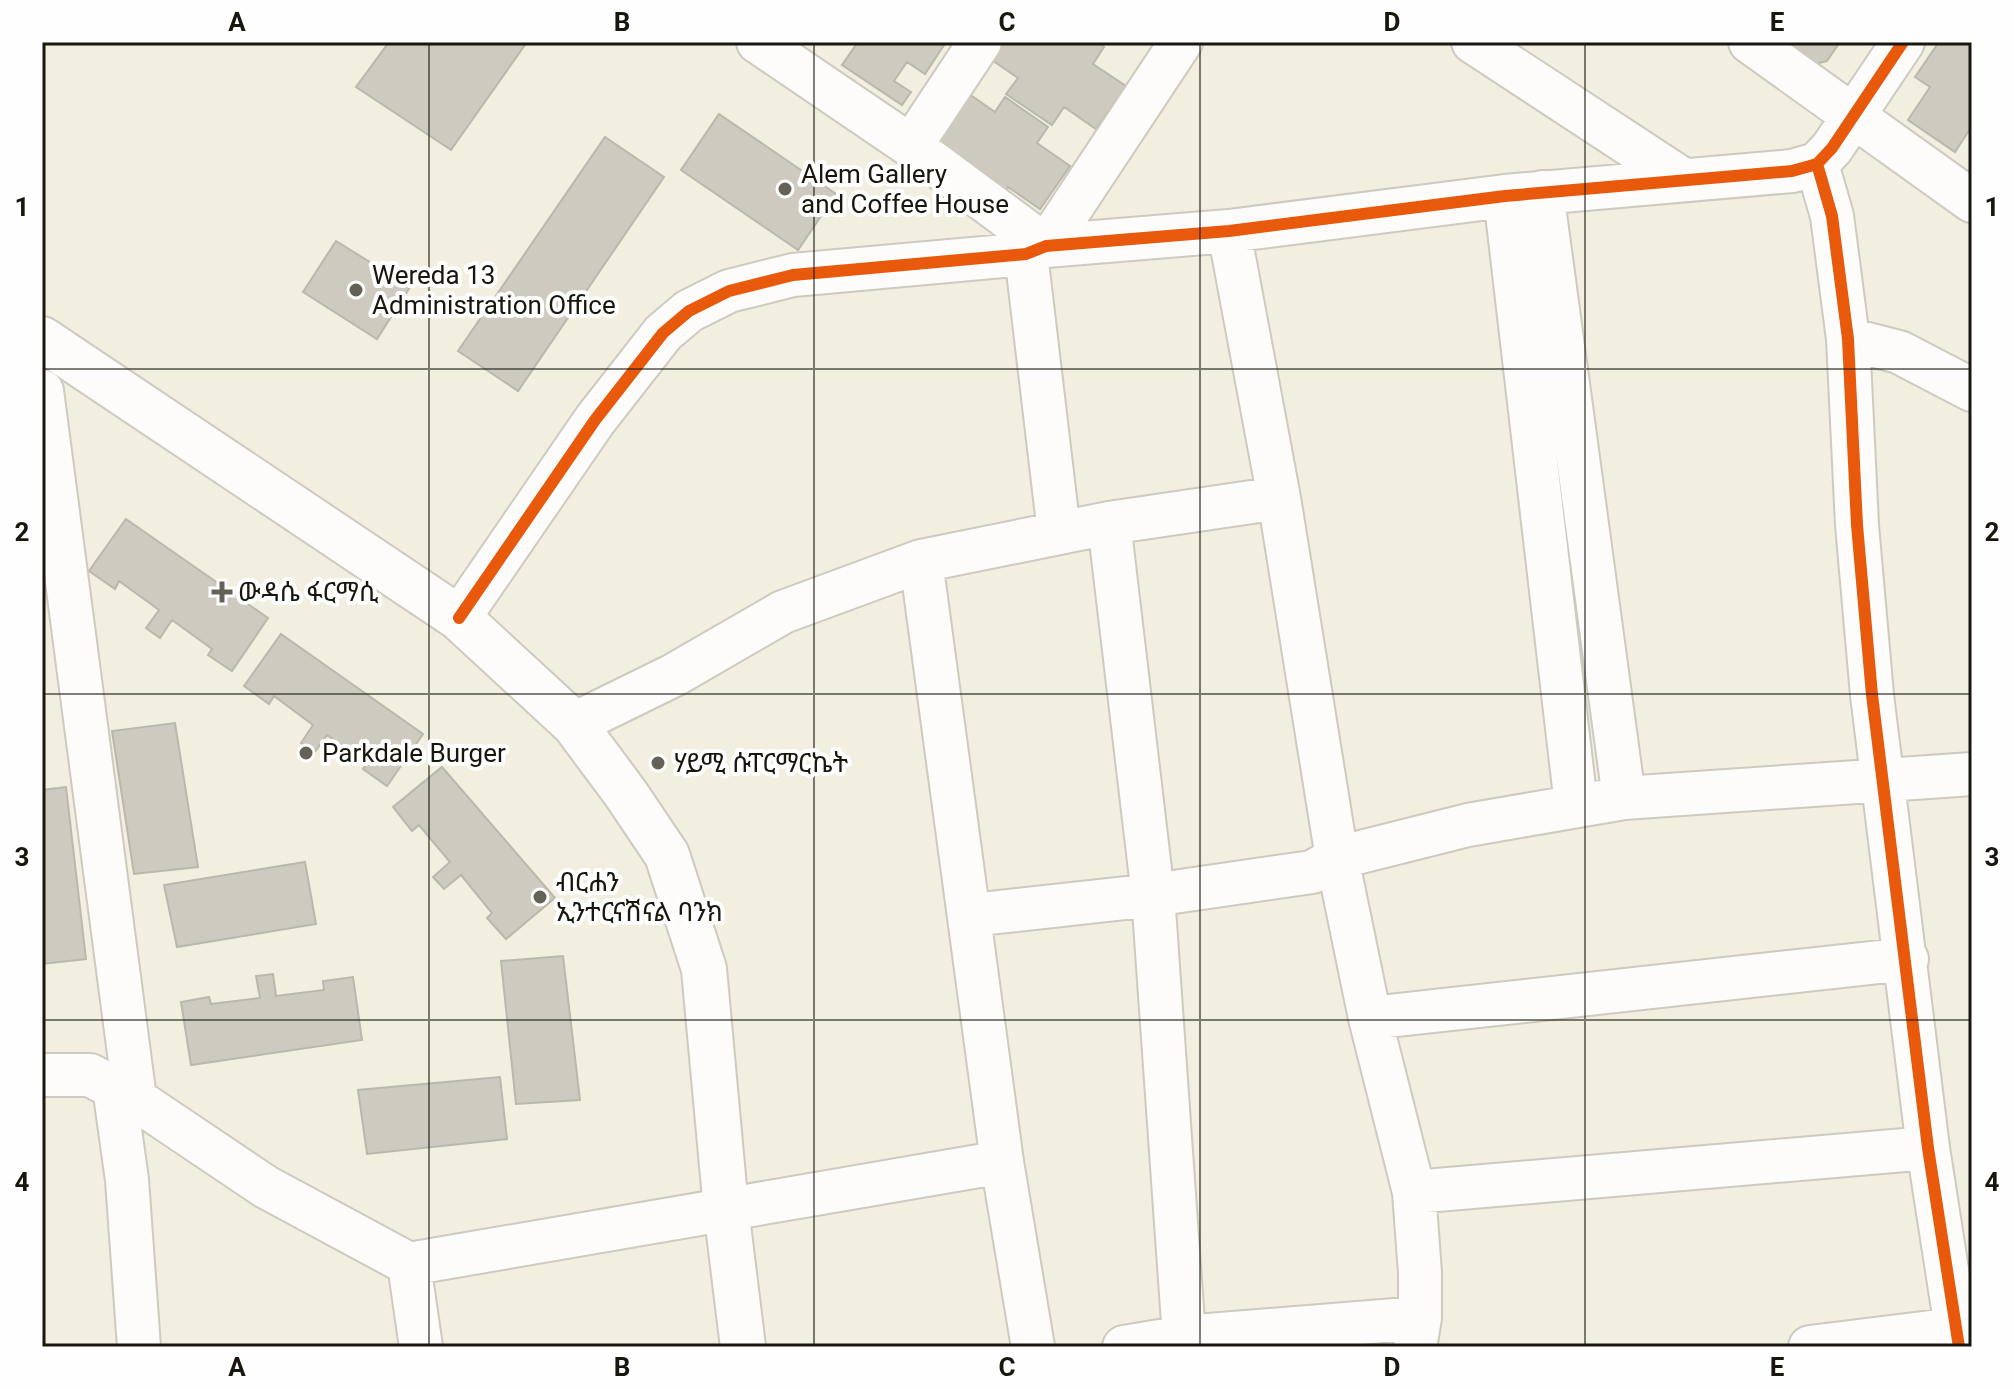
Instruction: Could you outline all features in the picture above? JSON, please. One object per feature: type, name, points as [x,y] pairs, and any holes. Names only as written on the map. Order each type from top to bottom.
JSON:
[{"type":"main road","points":[[42,339],[459,618],[574,724],[667,855],[704,969],[726,1209],[743,1347]]},
{"type":"street","points":[[758,42],[911,146],[1036,250]]},
{"type":"street","points":[[911,146],[980,42]]},
{"type":"street","points":[[1059,532],[1036,250],[1181,42]]},
{"type":"street","points":[[1473,42],[1682,179]]},
{"type":"street","points":[[1750,42],[1972,201]]},
{"type":"street","points":[[459,618],[595,420],[663,333],[689,311],[729,291],[793,275],[1229,231],[1524,194],[1682,179],[1764,175],[1817,164],[1903,42]]},
{"type":"street","points":[[1810,1347],[1957,1338],[1928,1148],[1872,695],[1857,525],[1848,339],[1832,216],[1817,164]]},
{"type":"street","points":[[1524,194],[1624,798]]},
{"type":"street","points":[[1524,194],[1576,805]]},
{"type":"street","points":[[1124,1347],[1184,1337],[1417,1332],[1414,1192],[1370,1018],[1337,858],[1279,498],[1229,231]]},
{"type":"street","points":[[1848,339],[1899,352],[1972,390]]},
{"type":"street","points":[[42,391],[124,1093],[139,1347]]},
{"type":"street","points":[[574,724],[674,675],[783,612],[921,561],[1109,523],[1279,498]]},
{"type":"street","points":[[1109,523],[1153,895],[1184,1337]]},
{"type":"street","points":[[921,561],[1002,1162],[1033,1347]]},
{"type":"street","points":[[971,915],[1153,895],[1312,872],[1337,858],[1468,825],[1624,798],[1972,774]]},
{"type":"street","points":[[1370,1018],[1907,959]]},
{"type":"street","points":[[42,1075],[90,1075],[124,1093],[266,1187],[409,1264],[1002,1162]]},
{"type":"street","points":[[1414,1192],[1928,1148]]},
{"type":"street","points":[[409,1264],[421,1347]]},
{"type":"building","points":[[389,42],[527,42],[451,150],[356,87]]},
{"type":"building","points":[[858,42],[946,42],[925,74],[907,62],[894,81],[911,92],[902,105],[842,65]]},
{"type":"building","points":[[995,42],[1097,42],[1104,47],[1093,64],[1126,86],[1096,129],[1064,107],[1052,125],[1006,94],[1018,78],[986,56]]},
{"type":"building","points":[[1770,42],[1840,42],[1827,61],[1806,67]]},
{"type":"building","points":[[1939,42],[1972,42],[1972,126],[1955,152],[1908,120],[1930,87],[1915,77]]},
{"type":"building","points":[[962,89],[995,112],[1005,97],[1048,127],[1037,143],[1070,166],[1040,209],[1008,187],[996,205],[950,174],[962,157],[930,136]]},
{"type":"building","points":[[719,114],[836,194],[798,250],[681,170]]},
{"type":"building","points":[[605,137],[664,177],[518,391],[458,351]]},
{"type":"building","name":"Wereda 13 Administration Office","points":[[336,241],[410,287],[377,339],[303,292]]},
{"type":"building","points":[[126,519],[268,618],[232,671],[208,655],[212,649],[172,620],[160,638],[146,628],[159,610],[119,581],[115,589],[89,571]]},
{"type":"building","points":[[281,634],[423,734],[387,786],[363,769],[367,763],[327,735],[314,753],[301,743],[313,725],[274,696],[269,704],[244,686]]},
{"type":"building","points":[[175,723],[198,867],[134,874],[112,731]]},
{"type":"building","points":[[442,767],[555,898],[506,939],[487,918],[492,913],[461,875],[444,889],[433,877],[450,862],[419,825],[412,831],[393,807]]},
{"type":"building","points":[[66,787],[86,959],[42,964],[42,790]]},
{"type":"building","points":[[305,862],[316,924],[177,947],[164,885]]},
{"type":"building","points":[[563,956],[580,1100],[516,1104],[501,961]]},
{"type":"building","points":[[273,974],[276,996],[324,990],[323,981],[353,977],[362,1040],[191,1065],[181,1002],[209,997],[211,1004],[260,998],[256,976]]},
{"type":"building","points":[[500,1077],[507,1139],[367,1154],[358,1090]]},
{"type":"cycle path","points":[[459,618],[595,420],[663,333],[689,311],[729,291],[793,275],[1026,254],[1046,246],[1229,231],[1505,196],[1792,171],[1817,164],[1832,148],[1903,42]]},
{"type":"cycle path","points":[[1817,164],[1832,216],[1848,339],[1857,525],[1872,695],[1928,1148],[1959,1347]]},
{"type":"place","name":"Alem Gallery and Coffee House","points":[[785,189]]},
{"type":"place","name":"Wereda 13 Administration Office","points":[[356,290]]},
{"type":"place","name":"ውዳሴ ፋርማሲ","points":[[222,592]]},
{"type":"place","name":"Parkdale Burger","points":[[306,753]]},
{"type":"place","name":"ሃይሚ ሱፐርማርኬት","points":[[658,763]]},
{"type":"place","name":"ብርሐን ኢንተርናሽናል ባንክ","points":[[540,897]]}]
